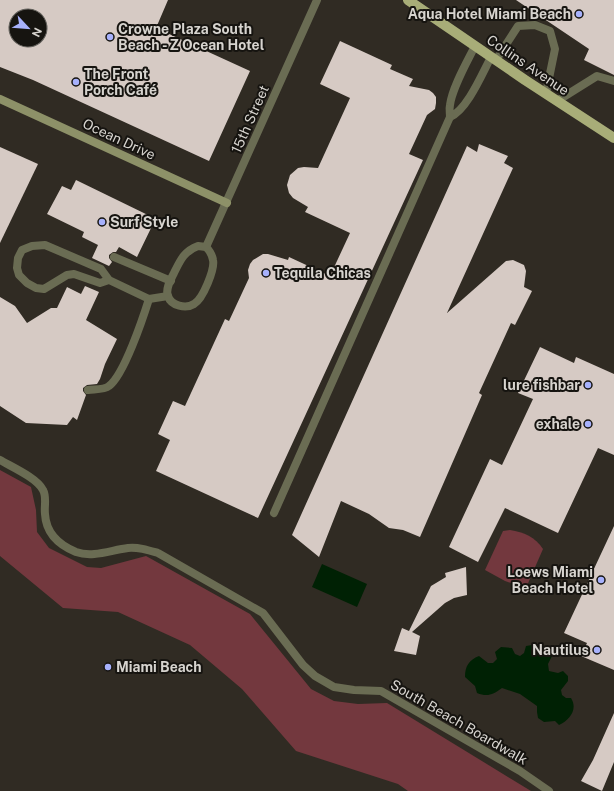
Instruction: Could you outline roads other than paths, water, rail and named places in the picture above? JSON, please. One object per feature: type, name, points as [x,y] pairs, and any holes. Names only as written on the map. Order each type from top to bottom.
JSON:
[{"type":"main road","name":"Collins Avenue","points":[[408,0],[614,138]]},
{"type":"street","name":"15th Street","points":[[206,247],[317,0]]},
{"type":"street","points":[[450,117],[457,115],[464,106],[494,59],[518,26],[535,25],[550,31],[555,49],[546,93]]},
{"type":"street","points":[[274,513],[450,117],[450,104],[454,90],[475,46]]},
{"type":"street","points":[[557,101],[597,76],[614,81]]},
{"type":"street","name":"Ocean Drive","points":[[0,99],[226,203]]},
{"type":"street","points":[[109,280],[100,283],[74,274],[67,275],[44,289],[36,288],[27,283],[19,275],[17,268],[18,258],[22,250],[32,246],[45,245],[101,269],[109,280],[149,298],[168,296]]},
{"type":"street","points":[[198,246],[206,247],[212,254],[214,262],[213,270],[200,299],[195,304],[180,306],[172,301],[168,296],[170,281],[182,257],[190,249],[198,246]]},
{"type":"street","points":[[114,257],[170,281]]},
{"type":"street","points":[[88,390],[108,388],[117,379],[140,327],[149,298]]},
{"type":"street","name":"South Beach Boardwalk","points":[[0,460],[35,480],[43,489],[45,498],[46,523],[52,536],[59,542],[77,552],[92,554],[127,548],[142,548],[158,553],[263,613],[303,664],[315,676],[334,687],[381,692],[520,771],[549,791]]},
{"type":"place","name":"Aqua Hotel Miami Beach","points":[[579,14]]},
{"type":"place","name":"Crowne Plaza South Beach - Z Ocean Hotel","points":[[110,37]]},
{"type":"place","name":"The Front Porch Café","points":[[76,82]]},
{"type":"place","name":"Surf Style","points":[[102,222]]},
{"type":"place","name":"Tequila Chicas","points":[[266,273]]},
{"type":"place","name":"lure fishbar","points":[[588,385]]},
{"type":"place","name":"exhale","points":[[588,424]]},
{"type":"place","name":"Loews Miami Beach Hotel","points":[[601,580]]},
{"type":"place","name":"Nautilus","points":[[597,650]]},
{"type":"place","name":"Miami Beach","points":[[108,667]]}]
